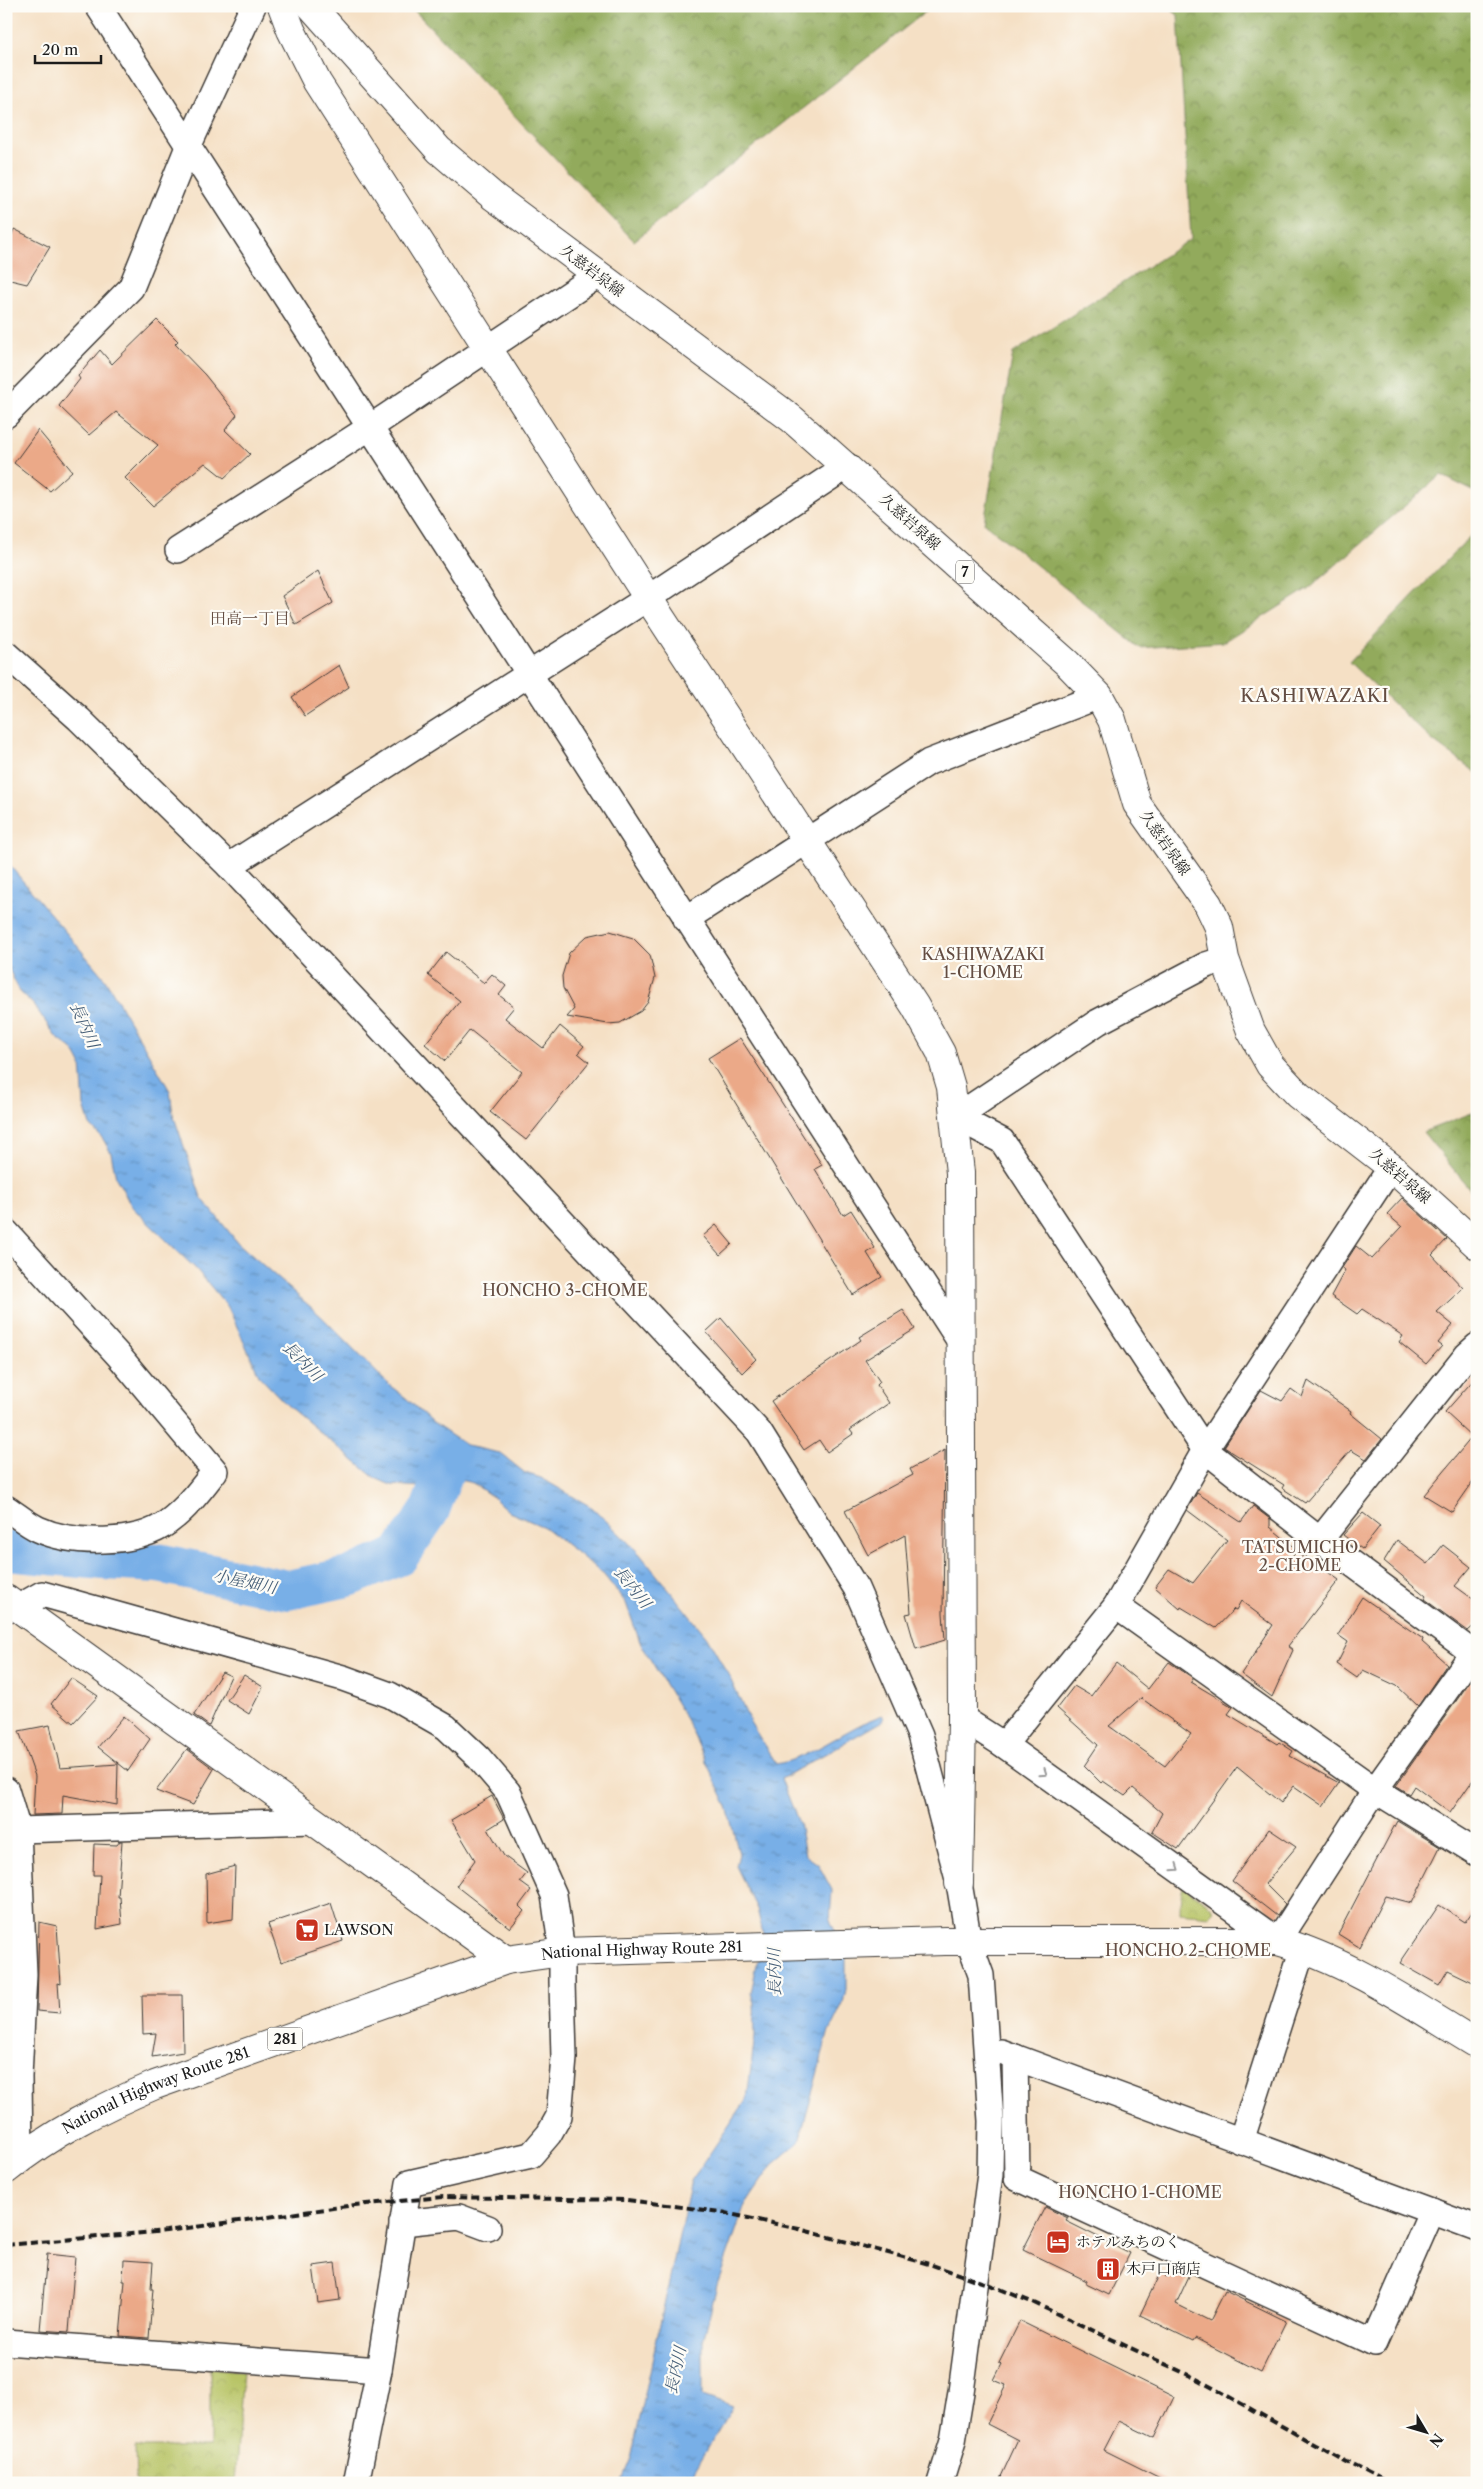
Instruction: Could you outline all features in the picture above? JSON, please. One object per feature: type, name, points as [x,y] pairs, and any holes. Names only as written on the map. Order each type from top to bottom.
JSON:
[{"type":"main road","points":[[282,6],[291,30],[317,82],[648,598],[916,1006],[937,1046],[952,1087],[960,1173],[962,1718],[959,1883]]},
{"type":"main road","name":"久慈岩泉線","points":[[311,6],[439,150],[494,197],[598,276],[792,418],[1059,657],[1099,696],[1112,720],[1137,804],[1208,904],[1219,927],[1225,959],[1250,1031],[1270,1065],[1298,1095],[1392,1167],[1477,1245]]},
{"type":"main road","points":[[13,1603],[506,1960]]},
{"type":"main road","name":"National Highway Route 281","points":[[13,2164],[100,2108],[155,2085],[506,1960],[571,1952],[957,1942],[1291,1944],[1390,1991],[1477,2044]]},
{"type":"street","points":[[98,6],[961,1343]]},
{"type":"street","points":[[6,415],[130,288],[188,147],[253,6]]},
{"type":"street","points":[[178,550],[369,428],[598,276]]},
{"type":"street","points":[[229,866],[648,598],[847,466]]},
{"type":"street","points":[[6,654],[79,719],[229,866],[758,1432],[856,1588],[920,1735],[959,1883],[957,1942],[981,1975],[991,2121],[990,2174],[961,2392],[953,2441],[940,2483]]},
{"type":"street","points":[[686,919],[929,762],[1099,696]]},
{"type":"street","points":[[1225,959],[1206,965],[1098,1022],[956,1117],[1002,1141],[1205,1450],[1320,1540],[1475,1652],[1375,1790],[1291,1944],[1241,2141]]},
{"type":"street","points":[[1004,1745],[1116,1606],[1205,1450],[1392,1167]]},
{"type":"street","points":[[6,1232],[118,1355],[215,1471],[194,1498],[167,1523],[134,1536],[101,1541],[66,1538],[38,1529],[6,1508]]},
{"type":"street","points":[[1320,1540],[1467,1355],[1477,1346]]},
{"type":"street","points":[[13,1603],[42,1594],[342,1678],[390,1695],[446,1727],[479,1758],[508,1792],[554,1895],[571,1952],[559,2116],[549,2134],[531,2155],[409,2182],[379,2370],[356,2483]]},
{"type":"street","points":[[1116,1606],[1375,1790],[1477,1852]]},
{"type":"street","points":[[962,1718],[1004,1745],[1291,1944]]},
{"type":"street","points":[[6,1790],[12,1832],[24,1974],[13,2164]]},
{"type":"street","points":[[12,1832],[314,1821]]},
{"type":"street","points":[[987,2048],[1477,2228]]},
{"type":"street","points":[[1015,2057],[1017,2178],[1374,2343],[1432,2211]]},
{"type":"street","points":[[402,2223],[459,2218],[488,2228]]},
{"type":"street","points":[[6,2342],[379,2370]]},
{"type":"green space","points":[[410,6],[933,6],[634,241]]},
{"type":"green space","points":[[1166,6],[1477,6],[1477,493],[1441,475],[1309,588],[1224,642],[1140,648],[984,523],[1013,353],[1191,239],[1178,15]]},
{"type":"green space","points":[[1477,529],[1477,773],[1433,741],[1349,662]]},
{"type":"green space","points":[[1477,1111],[1477,1198],[1423,1132]]},
{"type":"green space","points":[[1182,1885],[1213,1908],[1214,1912],[1210,1916],[1181,1913]]},
{"type":"green space","points":[[210,2368],[243,2371],[235,2483],[136,2483],[135,2447],[210,2447]]},
{"type":"water","name":"長内川","points":[[6,861],[105,979],[170,1091],[173,1114],[201,1197],[238,1243],[322,1317],[389,1385],[433,1423],[467,1446],[500,1453],[525,1473],[541,1478],[593,1508],[639,1553],[707,1637],[729,1676],[750,1722],[776,1764],[803,1756],[869,1720],[883,1715],[884,1720],[781,1779],[799,1823],[805,1855],[818,1864],[832,1890],[830,1920],[846,1957],[846,1989],[843,2003],[828,2034],[799,2142],[772,2165],[745,2205],[717,2285],[703,2341],[703,2396],[733,2407],[687,2483],[621,2483],[631,2459],[691,2181],[747,2099],[755,2035],[754,2003],[751,1993],[763,1934],[757,1909],[736,1866],[739,1854],[727,1806],[687,1721],[640,1642],[626,1603],[604,1575],[544,1527],[509,1512],[473,1483],[455,1479],[422,1487],[391,1485],[375,1478],[288,1406],[260,1377],[228,1307],[197,1270],[133,1208],[116,1178],[111,1153],[103,1139],[90,1125],[84,1106],[81,1064],[74,1051],[56,1037],[34,1005],[20,992],[6,963]]},
{"type":"building","points":[[14,229],[50,247],[27,284],[6,279],[6,250]]},
{"type":"building","points":[[157,320],[178,341],[175,344],[205,375],[237,415],[225,430],[250,454],[224,478],[205,463],[153,506],[125,478],[158,445],[116,412],[89,435],[59,406],[80,379],[78,376],[100,350],[112,364]]},
{"type":"building","points":[[38,430],[72,471],[50,491],[14,463]]},
{"type":"building","points":[[318,571],[333,603],[296,625],[282,596]]},
{"type":"building","points":[[339,665],[349,687],[305,716],[292,697]]},
{"type":"building","points":[[610,931],[633,938],[650,955],[655,978],[648,1002],[641,1011],[620,1023],[608,1024],[567,1017],[574,1009],[563,988],[562,976],[569,953],[587,936]]},
{"type":"building","points":[[446,952],[484,983],[492,974],[506,986],[499,995],[514,1007],[505,1018],[543,1048],[560,1026],[584,1046],[578,1053],[589,1062],[526,1140],[490,1112],[522,1072],[470,1030],[445,1061],[425,1044],[460,1001],[428,975]]},
{"type":"building","points":[[740,1038],[822,1165],[815,1169],[843,1215],[851,1210],[875,1248],[867,1253],[882,1277],[853,1295],[708,1058]]},
{"type":"building","points":[[1402,1198],[1447,1239],[1432,1255],[1463,1288],[1437,1312],[1453,1325],[1438,1343],[1442,1346],[1426,1364],[1399,1342],[1403,1336],[1362,1309],[1357,1314],[1331,1296],[1345,1270],[1342,1268],[1356,1246],[1372,1259],[1402,1227],[1387,1214]]},
{"type":"building","points":[[716,1225],[732,1244],[720,1255],[703,1236]]},
{"type":"building","points":[[903,1310],[915,1329],[865,1360],[880,1382],[877,1385],[889,1403],[850,1430],[853,1434],[827,1452],[819,1440],[804,1450],[771,1401],[861,1340],[859,1337]]},
{"type":"building","points":[[721,1318],[756,1359],[742,1373],[706,1332]]},
{"type":"building","points":[[1477,1376],[1477,1476],[1452,1512],[1424,1495],[1472,1437],[1445,1412]]},
{"type":"building","points":[[1308,1381],[1351,1411],[1350,1413],[1382,1439],[1366,1459],[1351,1450],[1305,1503],[1282,1488],[1284,1485],[1224,1447],[1261,1390],[1282,1401],[1291,1389],[1302,1397]]},
{"type":"building","points":[[945,1450],[943,1613],[945,1640],[916,1649],[906,1614],[911,1613],[905,1535],[868,1555],[845,1511],[913,1475],[910,1469]]},
{"type":"building","points":[[1197,1493],[1241,1522],[1253,1506],[1270,1519],[1270,1527],[1298,1550],[1288,1562],[1291,1565],[1304,1555],[1339,1580],[1288,1646],[1293,1650],[1272,1697],[1241,1674],[1273,1625],[1241,1601],[1236,1610],[1234,1609],[1216,1628],[1181,1607],[1180,1609],[1155,1587],[1169,1569],[1193,1583],[1227,1540],[1187,1510]]},
{"type":"building","points":[[1363,1513],[1380,1526],[1362,1549],[1343,1535]]},
{"type":"building","points":[[1397,1540],[1428,1564],[1443,1545],[1471,1567],[1455,1586],[1477,1602],[1477,1623],[1468,1631],[1424,1599],[1426,1596],[1384,1561]]},
{"type":"building","points":[[1362,1597],[1423,1639],[1422,1642],[1447,1664],[1418,1706],[1397,1686],[1363,1670],[1357,1678],[1337,1664],[1348,1642],[1338,1635]]},
{"type":"building","points":[[1169,1662],[1193,1678],[1191,1682],[1233,1707],[1228,1714],[1277,1744],[1279,1742],[1293,1751],[1290,1756],[1339,1783],[1323,1806],[1294,1786],[1281,1803],[1237,1767],[1178,1849],[1152,1832],[1162,1813],[1133,1788],[1125,1796],[1103,1781],[1101,1783],[1084,1766],[1098,1745],[1057,1708],[1074,1686],[1091,1696],[1116,1663],[1148,1689]],"holes":[[[1141,1698],[1191,1734],[1165,1766],[1109,1726]]]},
{"type":"building","points":[[222,1672],[231,1676],[209,1726],[194,1715]]},
{"type":"building","points":[[244,1675],[263,1687],[249,1714],[227,1700]]},
{"type":"building","points":[[71,1678],[98,1696],[73,1723],[51,1704]]},
{"type":"building","points":[[1471,1680],[1477,1684],[1477,1774],[1450,1813],[1414,1786],[1409,1794],[1396,1786]]},
{"type":"building","points":[[124,1716],[150,1739],[128,1771],[98,1747]]},
{"type":"building","points":[[50,1725],[60,1768],[118,1764],[117,1805],[63,1795],[62,1814],[33,1815],[35,1776],[19,1731]]},
{"type":"building","points":[[187,1749],[214,1769],[193,1805],[156,1791]]},
{"type":"building","points":[[492,1796],[504,1819],[488,1829],[504,1856],[527,1873],[520,1882],[531,1890],[519,1906],[524,1911],[510,1928],[456,1886],[475,1860],[451,1820]]},
{"type":"building","points":[[1397,1821],[1440,1847],[1412,1903],[1385,1896],[1359,1947],[1338,1934]]},
{"type":"building","points":[[1269,1829],[1296,1847],[1265,1884],[1285,1904],[1277,1916],[1232,1881]]},
{"type":"building","points":[[122,1841],[118,1897],[120,1897],[122,1924],[97,1929],[100,1875],[93,1875],[94,1844],[117,1845]]},
{"type":"building","points":[[235,1866],[233,1919],[207,1923],[206,1874]]},
{"type":"building","points":[[331,1903],[343,1941],[281,1962],[268,1924]]},
{"type":"building","points":[[1439,1905],[1465,1922],[1477,1905],[1477,1984],[1448,1970],[1439,1985],[1400,1963]]},
{"type":"building","points":[[39,1922],[57,1926],[61,1984],[58,1983],[60,2013],[37,2011]]},
{"type":"building","points":[[142,1995],[182,1995],[183,2052],[152,2057],[156,2033],[143,2034]]},
{"type":"building","points":[[1045,2207],[1068,2218],[1066,2221],[1130,2253],[1109,2295],[1086,2284],[1087,2281],[1023,2250]]},
{"type":"building","points":[[47,2254],[75,2257],[69,2332],[40,2330]]},
{"type":"building","points":[[124,2260],[153,2262],[149,2338],[120,2336],[125,2281],[123,2281]]},
{"type":"building","points":[[335,2263],[340,2300],[318,2303],[313,2266]]},
{"type":"building","points":[[1173,2266],[1190,2274],[1176,2304],[1210,2321],[1225,2291],[1286,2321],[1261,2372],[1195,2338],[1193,2341],[1140,2315],[1160,2273],[1167,2277]]},
{"type":"building","points":[[1020,2321],[1174,2397],[1154,2438],[1119,2421],[1104,2450],[1170,2483],[998,2483],[1018,2440],[987,2424],[1006,2385],[994,2380],[1002,2364],[999,2363]]},
{"type":"waterway","name":"小屋畑川","points":[[6,1551],[158,1563],[288,1590],[348,1577],[399,1556],[430,1510],[449,1458]]},
{"type":"railway","points":[[6,2245],[166,2231],[355,2205],[443,2197],[627,2200],[721,2212],[799,2229],[929,2264],[990,2285],[1034,2303],[1195,2378],[1341,2459],[1389,2483]]},
{"type":"place","name":"LAWSON","points":[[307,1930]]},
{"type":"place","name":"ホテルみちのく","points":[[1058,2242]]},
{"type":"place","name":"木戸口商店","points":[[1108,2269]]},
{"type":"district","name":"田高一丁目","points":[[250,618]]},
{"type":"district","name":"KASHIWAZAKI","points":[[1315,696]]},
{"type":"district","name":"KASHIWAZAKI 1-CHOME","points":[[983,963]]},
{"type":"district","name":"HONCHO 3-CHOME","points":[[565,1290]]},
{"type":"district","name":"TATSUMICHO 2-CHOME","points":[[1300,1556]]},
{"type":"district","name":"HONCHO 2-CHOME","points":[[1188,1950]]},
{"type":"district","name":"HONCHO 1-CHOME","points":[[1140,2192]]}]
